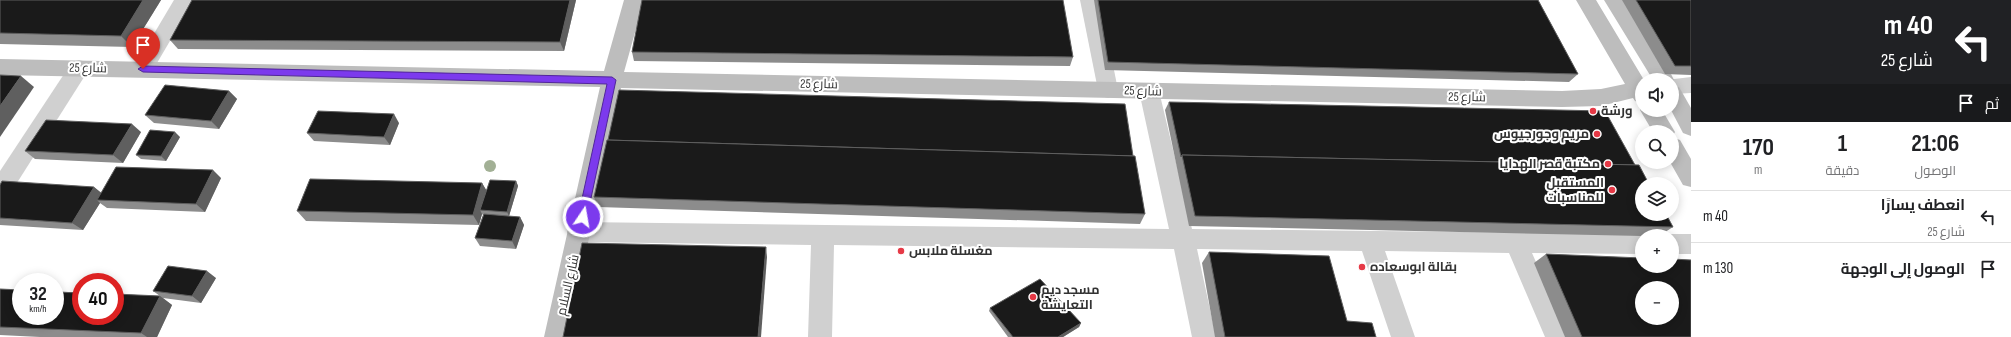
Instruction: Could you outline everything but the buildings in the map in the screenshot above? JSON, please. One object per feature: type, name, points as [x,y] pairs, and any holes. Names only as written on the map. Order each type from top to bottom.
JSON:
[{"type":"street","points":[[143,69],[184,0]]},
{"type":"street","name":"شارع السلام","points":[[556,337],[612,80],[634,0]]},
{"type":"street","points":[[1090,0],[1108,90]]},
{"type":"street","points":[[1586,0],[1635,83]]},
{"type":"street","points":[[1614,0],[1660,73]]},
{"type":"street","name":"شارع 25","points":[[0,67],[1149,92],[1562,99],[1595,98],[1635,92]]},
{"type":"street","points":[[0,190],[79,68]]},
{"type":"street","points":[[1679,86],[1691,86]]},
{"type":"street","points":[[1149,92],[1184,238],[1204,337]]},
{"type":"street","points":[[1679,106],[1691,127]]},
{"type":"street","points":[[1679,158],[1691,178]]},
{"type":"street","points":[[579,232],[1635,244]]},
{"type":"street","points":[[820,337],[823,234]]},
{"type":"street","points":[[1370,241],[1403,337]]},
{"type":"street","points":[[1516,242],[1557,337]]},
{"type":"street","points":[[1679,244],[1691,244]]},
{"type":"place","name":"ورشة","points":[[1593,111]]},
{"type":"place","name":"مريم وجورجيوس","points":[[1597,134]]},
{"type":"place","name":"مكتبة قصر الهدايا","points":[[1608,164]]},
{"type":"place","name":"المستقبل للمناسبات","points":[[1612,190]]},
{"type":"place","name":"مغسلة ملابس","points":[[901,251]]},
{"type":"place","name":"بقالة ابوسعاده","points":[[1362,267]]},
{"type":"place","name":"مسجد ديم التعايشة","points":[[1033,297]]},
{"type":"route","points":[[143,69],[612,80],[583,217]]}]
